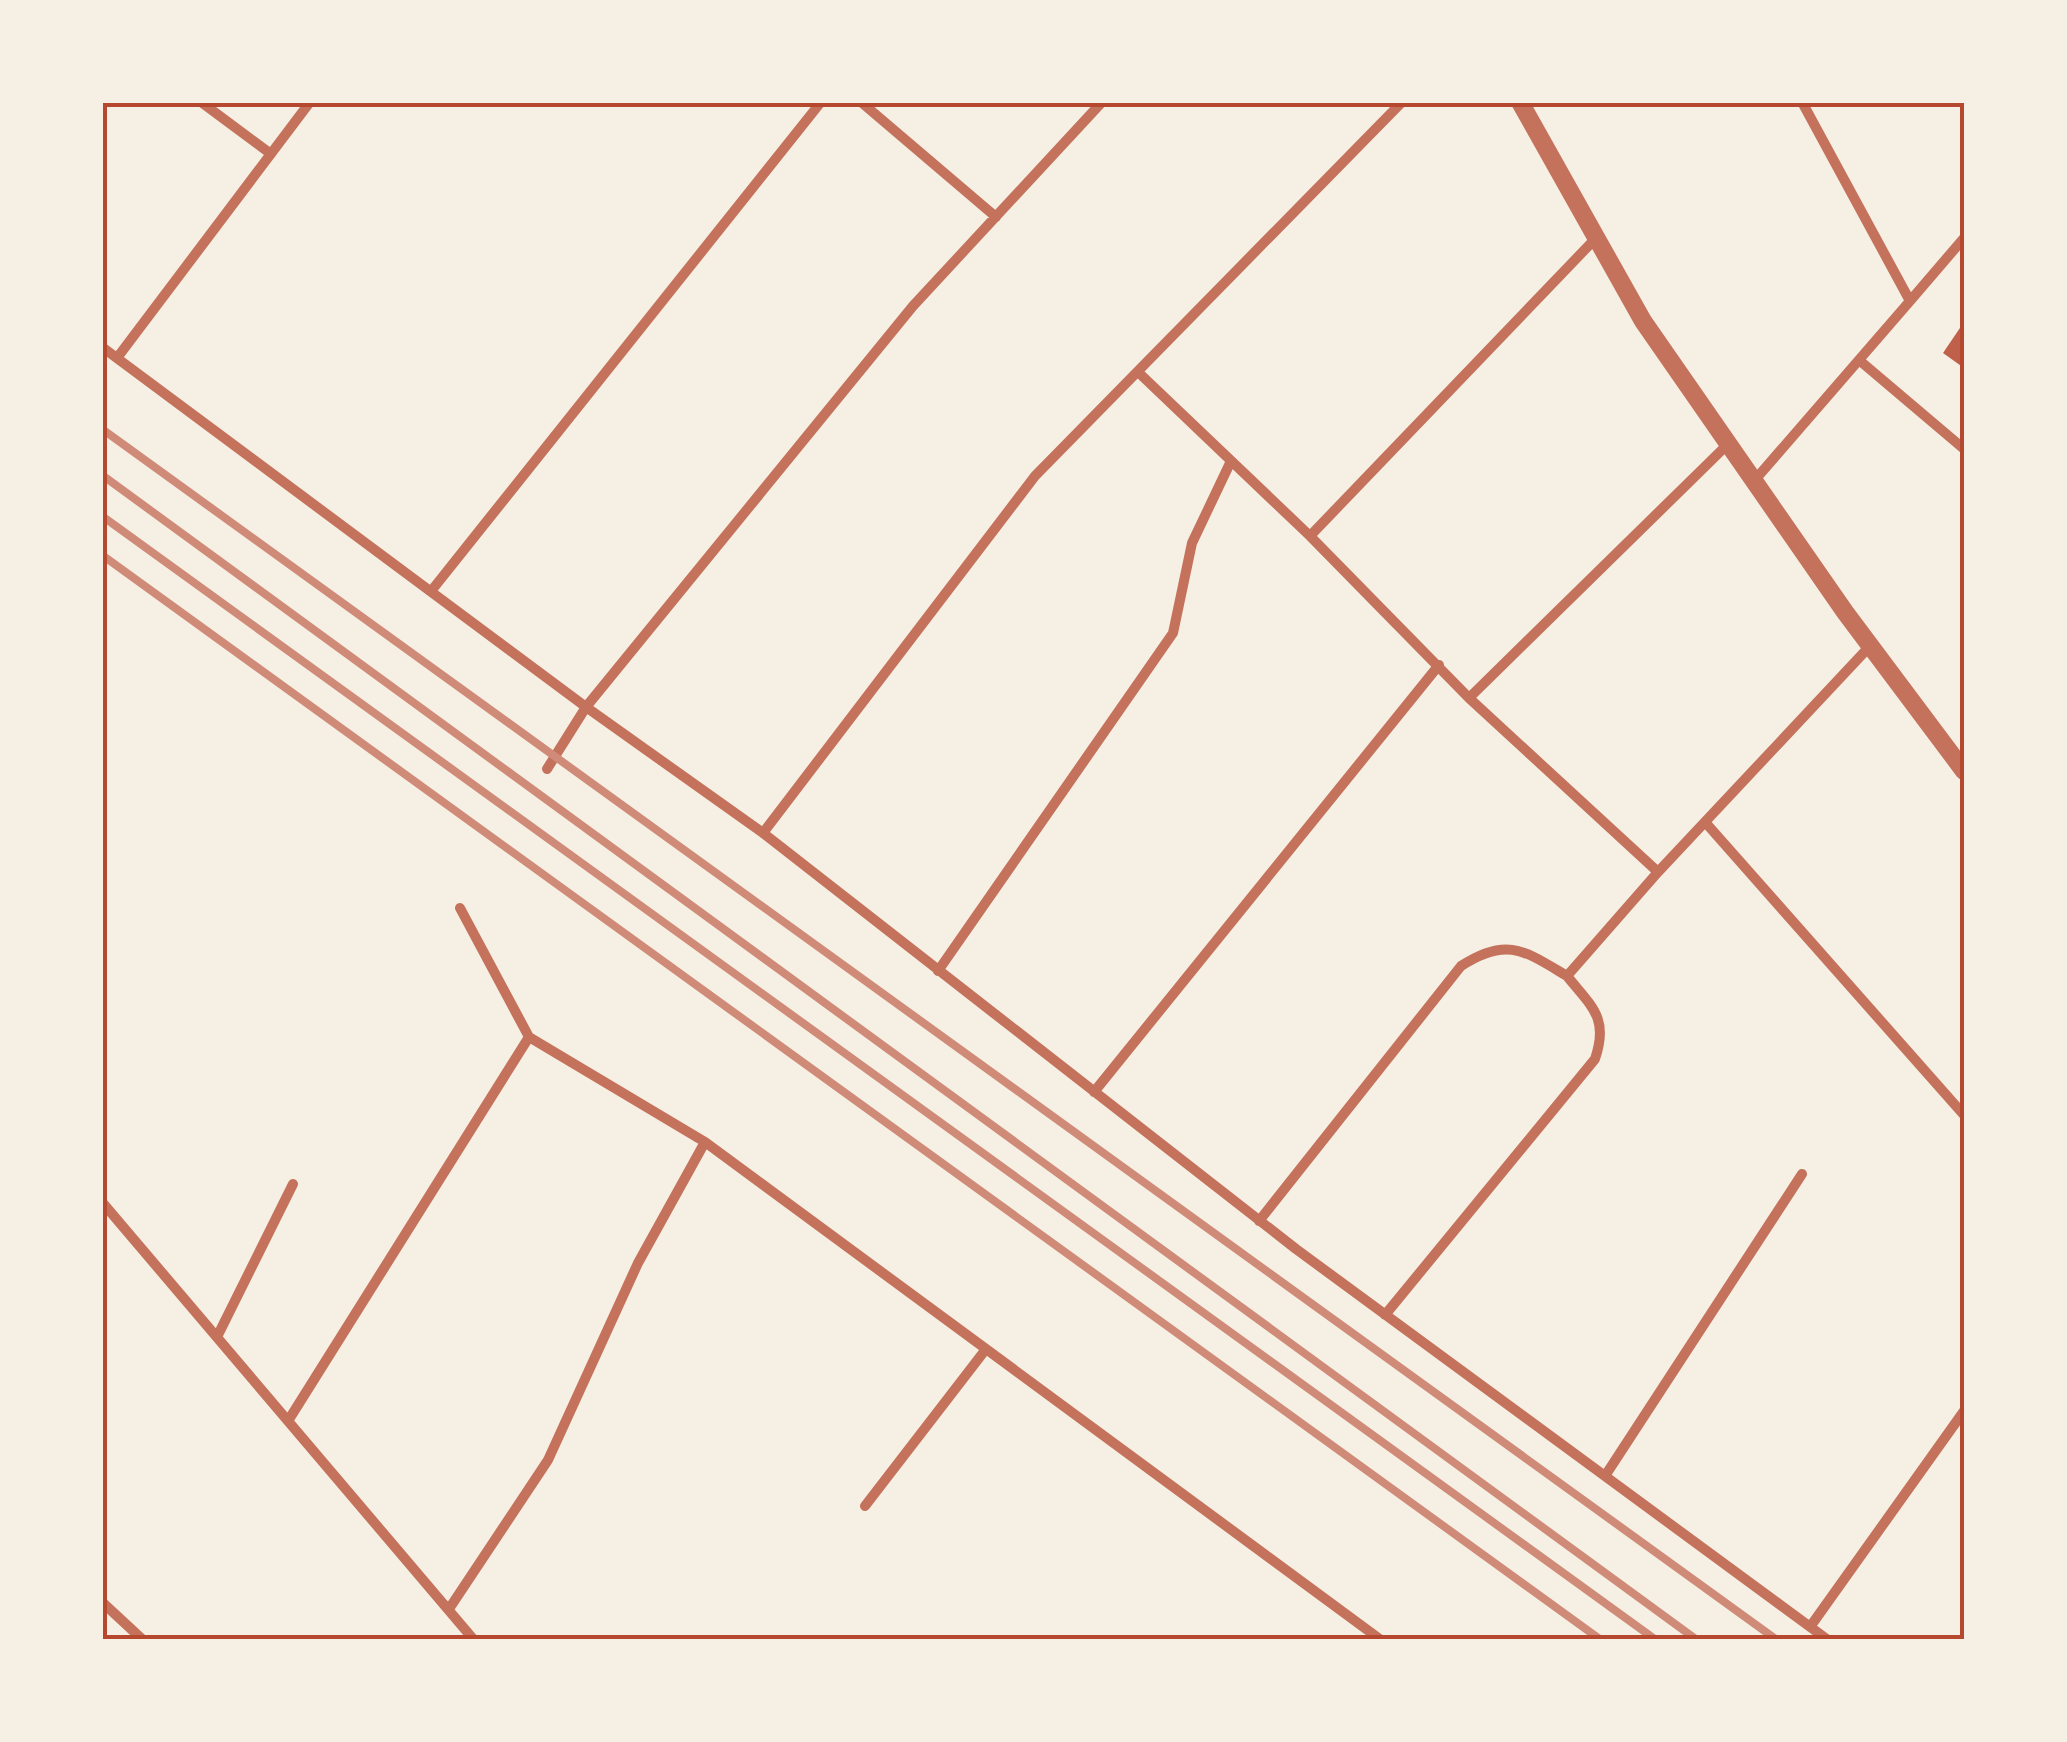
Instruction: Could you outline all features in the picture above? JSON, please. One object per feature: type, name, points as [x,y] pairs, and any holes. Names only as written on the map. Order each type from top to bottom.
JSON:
[{"type":"street","points":[[201,102],[271,154]]},
{"type":"street","points":[[116,358],[310,102]]},
{"type":"street","points":[[432,590],[821,102]]},
{"type":"street","points":[[861,102],[996,217]]},
{"type":"street","points":[[547,770],[586,707],[913,306],[1102,102]]},
{"type":"street","points":[[763,834],[1035,476],[1402,102]]},
{"type":"street","points":[[1520,102],[1644,321],[1870,646],[1964,771]]},
{"type":"street","points":[[1802,102],[1910,302]]},
{"type":"street","points":[[1310,536],[1596,238]]},
{"type":"street","points":[[1754,480],[1964,238]]},
{"type":"street","points":[[102,347],[763,834],[1259,1221],[1828,1640]]},
{"type":"street","points":[[1859,360],[1964,448]]},
{"type":"street","points":[[1138,372],[1310,536],[1468,698],[1658,872]]},
{"type":"street","points":[[1468,698],[1728,444]]},
{"type":"street","points":[[938,970],[1172,633],[1192,543],[1232,461]]},
{"type":"street","points":[[1568,976],[1658,872],[1870,646]]},
{"type":"street","points":[[1094,1092],[1439,664]]},
{"type":"street","points":[[1706,822],[1964,1115]]},
{"type":"street","points":[[460,908],[529,1038],[705,1142],[1381,1640]]},
{"type":"street","points":[[1259,1221],[1461,966],[1484,951],[1506,948],[1527,952],[1568,976],[1598,1014],[1602,1037],[1595,1059],[1386,1315]]},
{"type":"street","points":[[288,1421],[529,1038]]},
{"type":"street","points":[[449,1610],[548,1460],[638,1263],[705,1142]]},
{"type":"street","points":[[1605,1476],[1802,1174]]},
{"type":"street","points":[[216,1337],[293,1184]]},
{"type":"street","points":[[102,1202],[474,1640]]},
{"type":"street","points":[[866,1506],[986,1349]]},
{"type":"street","points":[[1810,1627],[1964,1412]]},
{"type":"street","points":[[102,1602],[143,1640]]},
{"type":"building","points":[[1964,322],[1964,368],[1943,353]]},
{"type":"railway","points":[[102,429],[1777,1640]]},
{"type":"railway","points":[[102,475],[1697,1640]]},
{"type":"railway","points":[[102,516],[1656,1640]]},
{"type":"railway","points":[[102,555],[1601,1640]]}]
